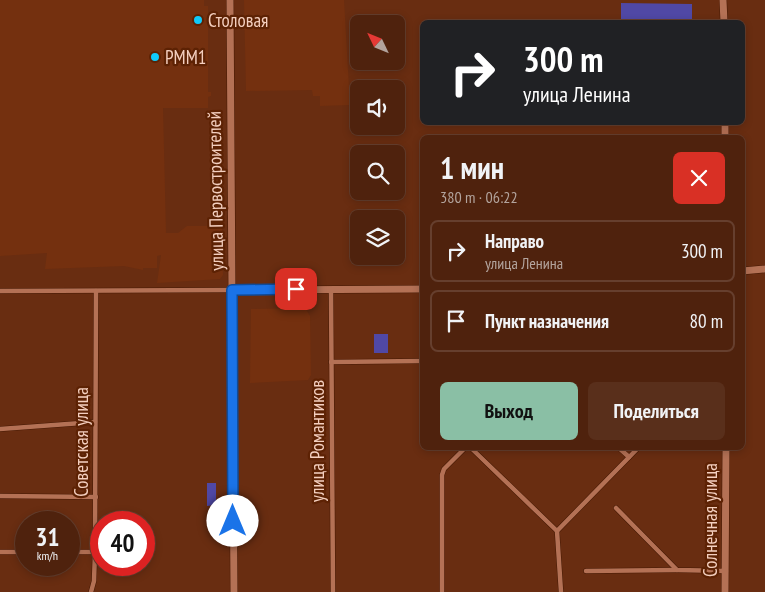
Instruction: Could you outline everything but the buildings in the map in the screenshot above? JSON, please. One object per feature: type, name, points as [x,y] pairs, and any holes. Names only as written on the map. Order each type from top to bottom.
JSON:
[{"type":"street","name":"улица Первостроителей","points":[[230,0],[234,592]]},
{"type":"street","points":[[724,0],[724,20]]},
{"type":"street","points":[[745,271],[765,269]]},
{"type":"street","name":"улица Романтиков","points":[[331,289],[333,592]]},
{"type":"street","points":[[0,291],[420,289]]},
{"type":"street","name":"Советская улица","points":[[96,291],[96,511]]},
{"type":"street","points":[[331,362],[420,361]]},
{"type":"street","points":[[0,429],[96,422]]},
{"type":"street","points":[[442,592],[442,475],[444,469],[462,450]]},
{"type":"street","points":[[473,450],[557,531],[561,592]]},
{"type":"street","points":[[622,450],[629,457]]},
{"type":"street","points":[[557,531],[636,450]]},
{"type":"street","name":"Солнечная улица","points":[[725,592],[726,450]]},
{"type":"street","points":[[0,496],[96,497]]},
{"type":"street","points":[[616,508],[677,570]]},
{"type":"street","points":[[0,552],[15,552]]},
{"type":"street","points":[[586,571],[726,571]]},
{"type":"street","name":"Советская улица","points":[[91,592],[94,576]]},
{"type":"shaded area","points":[[0,0],[204,0],[204,6],[208,6],[208,92],[211,92],[211,96],[208,97],[208,108],[163,108],[166,233],[178,233],[187,226],[222,226],[223,275],[220,279],[157,283],[161,255],[157,256],[157,268],[143,268],[143,270],[124,266],[45,269],[47,253],[0,256]]},
{"type":"shaded area","points":[[244,0],[344,0],[350,105],[320,106],[320,96],[313,96],[312,90],[246,91]]},
{"type":"shaded area","points":[[621,3],[692,4],[692,20],[621,20]]},
{"type":"shaded area","points":[[305,308],[310,316],[311,375],[308,380],[250,383],[251,309]]},
{"type":"shaded area","points":[[374,334],[388,334],[388,353],[374,353]]},
{"type":"shaded area","points":[[207,483],[216,483],[216,505],[207,506]]},
{"type":"place","name":"Столовая","points":[[198,20]]},
{"type":"place","name":"РММ1","points":[[155,57]]},
{"type":"route","points":[[233,521],[232,290],[296,289]]}]
